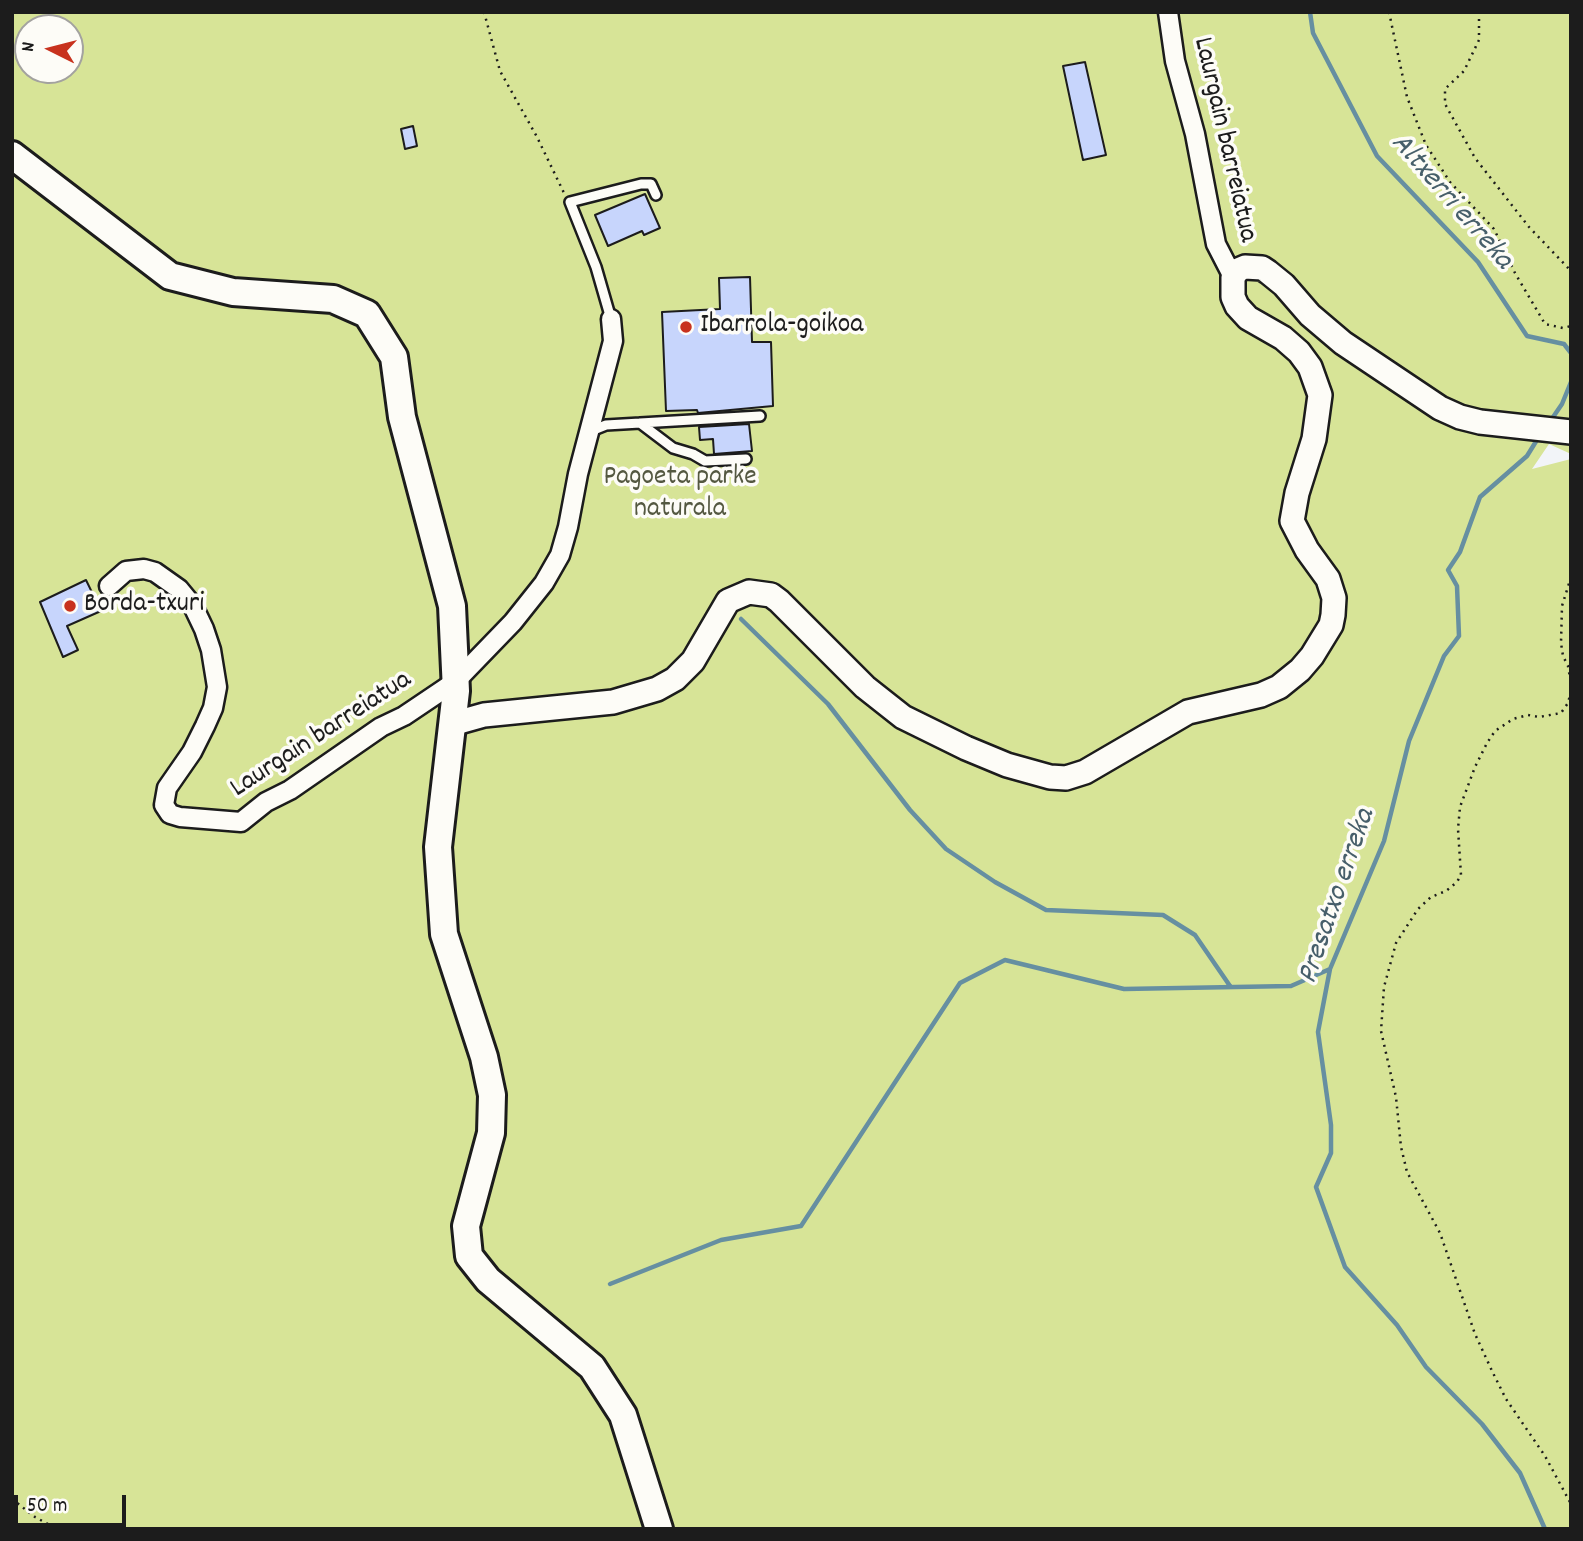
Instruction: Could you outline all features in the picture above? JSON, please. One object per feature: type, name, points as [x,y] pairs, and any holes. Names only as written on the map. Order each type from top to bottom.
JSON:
[{"type":"main road","points":[[12,155],[170,276],[233,292],[333,299],[367,314],[394,357],[402,417],[452,606],[456,681],[438,847],[444,934],[484,1057],[492,1095],[491,1133],[467,1227],[469,1256],[488,1280],[592,1367],[623,1415],[659,1529]]},
{"type":"street","name":"Laurgain barreiatua","points":[[1168,12],[1175,61],[1195,134],[1216,244],[1233,277]]},
{"type":"street","points":[[452,724],[484,715],[613,702],[657,690],[675,680],[693,661],[728,601],[748,592],[771,595],[779,601],[865,688],[903,717],[1007,765],[1050,777],[1066,778],[1085,772],[1188,712],[1261,695],[1279,687],[1297,673],[1312,656],[1331,625],[1333,615],[1334,598],[1328,579],[1297,535],[1292,521],[1297,493],[1314,439],[1320,395],[1310,367],[1299,352],[1283,338],[1248,318],[1237,306],[1233,297],[1233,277],[1238,270],[1245,267],[1262,268],[1268,272],[1310,315],[1343,343],[1440,408],[1480,422],[1551,433]]},
{"type":"street","name":"Laurgain barreiatua","points":[[109,586],[126,571],[136,568],[155,572],[179,589],[193,606],[204,629],[216,670],[217,687],[213,708],[205,726],[192,752],[167,788],[164,805],[166,810],[180,817],[241,822],[266,802],[290,790],[381,727],[404,716],[456,681],[513,622],[544,583],[560,555],[568,527],[578,474],[613,341],[611,319]]},
{"type":"lane","points":[[611,319],[596,267],[570,202],[641,184],[651,184],[656,195]]},
{"type":"lane","points":[[589,432],[606,425],[760,416]]},
{"type":"lane","points":[[640,423],[673,448],[705,461],[746,459]]},
{"type":"path","points":[[484,12],[500,71],[570,202]]},
{"type":"path","points":[[1389,12],[1407,97],[1426,145],[1450,182],[1494,229],[1515,274],[1545,324],[1563,328],[1571,326]]},
{"type":"path","points":[[1479,12],[1479,40],[1464,71],[1446,89],[1446,104],[1475,159],[1529,227],[1571,271]]},
{"type":"path","points":[[1571,578],[1562,606],[1560,643],[1571,683]]},
{"type":"path","points":[[1571,691],[1568,703],[1561,713],[1539,717],[1528,715],[1513,719],[1495,731],[1487,743],[1460,807],[1458,829],[1461,875],[1451,887],[1431,897],[1418,908],[1396,943],[1384,987],[1381,1031],[1396,1097],[1401,1147],[1407,1172],[1440,1233],[1475,1334],[1493,1373],[1519,1420],[1545,1456],[1571,1504]]},
{"type":"path","points":[[12,1499],[35,1517],[57,1529]]},
{"type":"green space","name":"Pagoeta parke naturala","points":[[12,12],[1571,12],[1571,454],[1549,444],[1532,469],[1571,459],[1571,1529],[12,1529]]},
{"type":"building","points":[[1085,62],[1106,155],[1083,160],[1063,66]]},
{"type":"building","points":[[413,126],[417,146],[405,149],[401,129]]},
{"type":"building","points":[[645,194],[660,228],[644,235],[642,231],[608,246],[595,215]]},
{"type":"building","points":[[750,277],[752,342],[771,342],[773,406],[698,413],[697,410],[666,411],[662,312],[720,309],[719,278]]},
{"type":"building","points":[[749,424],[752,451],[714,454],[713,439],[700,440],[699,427]]},
{"type":"building","name":"Borda-txuri","points":[[86,580],[101,611],[67,626],[78,650],[63,657],[40,602]]},
{"type":"waterway","name":"Altxerri erreka","points":[[1310,12],[1313,33],[1377,156],[1478,262],[1527,336],[1564,344],[1571,353]]},
{"type":"waterway","name":"Presatxo erreka","points":[[1549,423],[1562,404],[1571,382]]},
{"type":"waterway","name":"Presatxo erreka","points":[[1540,435],[1527,456],[1480,497],[1460,552],[1448,570],[1457,586],[1459,636],[1444,656],[1409,741],[1384,841],[1330,969],[1318,1032],[1331,1125],[1331,1153],[1316,1187],[1345,1267],[1397,1325],[1426,1367],[1482,1424],[1520,1473],[1545,1529]]},
{"type":"waterway","points":[[741,619],[828,704],[910,810],[946,849],[995,882],[1046,910],[1163,915],[1195,935],[1230,986]]},
{"type":"waterway","points":[[610,1284],[721,1240],[801,1226],[960,983],[1005,960],[1124,989],[1291,986],[1330,969]]},
{"type":"place","name":"Ibarrola-goikoa","points":[[686,327]]},
{"type":"place","name":"Borda-txuri","points":[[70,606]]}]
